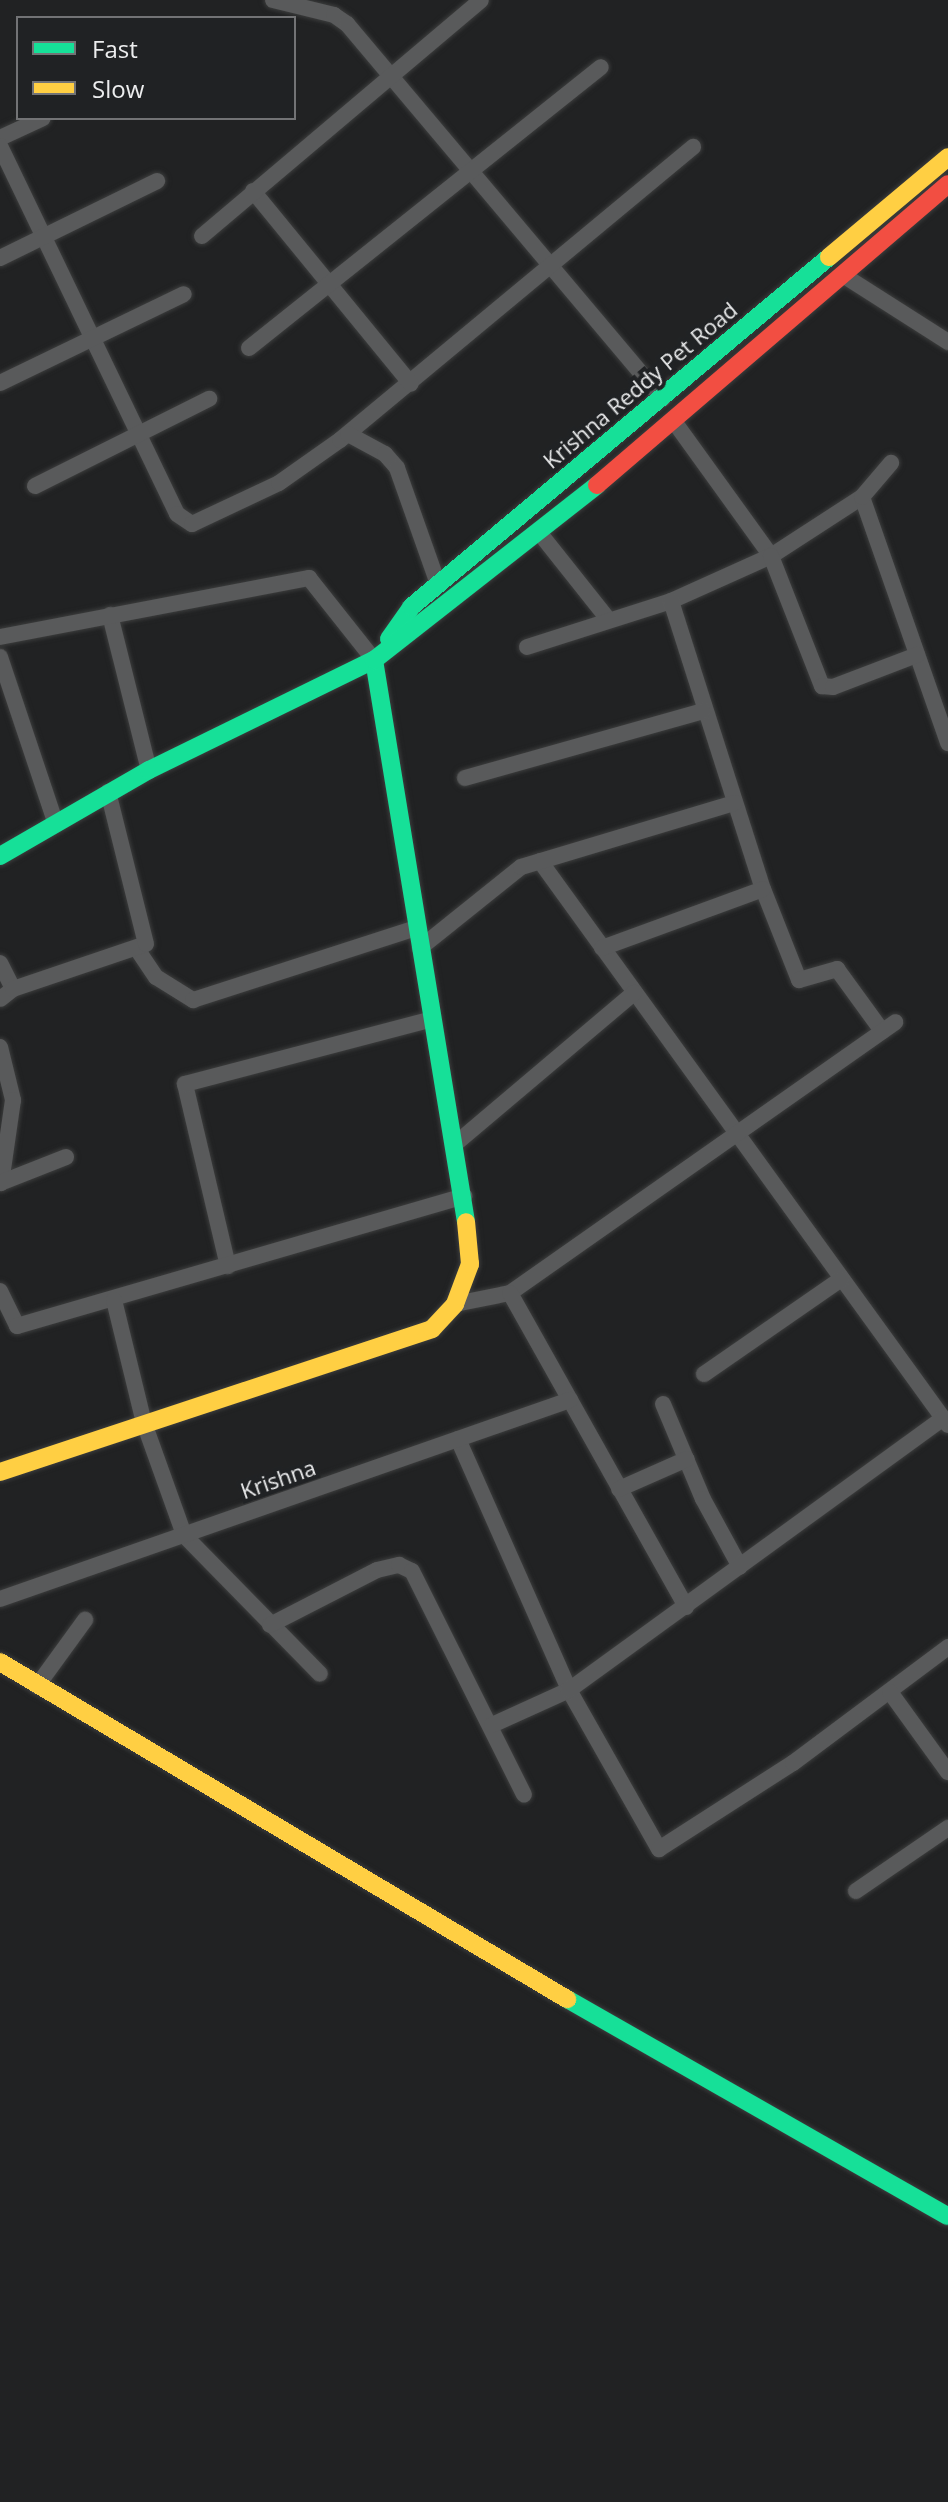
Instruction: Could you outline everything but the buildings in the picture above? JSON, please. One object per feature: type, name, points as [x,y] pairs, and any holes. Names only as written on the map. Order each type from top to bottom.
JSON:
[{"type":"street","points":[[273,0],[334,15],[391,76],[663,399]]},
{"type":"street","points":[[202,236],[481,0]]},
{"type":"street","points":[[249,348],[601,67]]},
{"type":"street","points":[[0,138],[39,120]]},
{"type":"street","points":[[0,146],[177,514],[192,524],[279,483],[348,434],[693,147]]},
{"type":"street","name":"Krishna Reddy Pet Road","points":[[374,660],[411,607],[663,399],[948,157]]},
{"type":"street","points":[[0,258],[157,181]]},
{"type":"street","name":"Krishna Reddy Pet Road","points":[[0,856],[55,821],[149,770],[374,660],[673,420],[948,184]]},
{"type":"street","points":[[253,191],[411,384]]},
{"type":"street","points":[[843,275],[948,342]]},
{"type":"street","points":[[0,383],[184,294]]},
{"type":"street","points":[[35,486],[209,399]]},
{"type":"street","points":[[673,420],[771,556],[822,686],[833,687],[917,655]]},
{"type":"street","points":[[348,434],[385,454],[397,468],[438,584]]},
{"type":"street","points":[[527,647],[671,601],[771,556],[862,497],[891,463]]},
{"type":"street","points":[[862,497],[948,743]]},
{"type":"street","points":[[538,531],[608,619]]},
{"type":"street","points":[[0,637],[309,578],[374,660],[416,928],[464,1196],[470,1264],[455,1304],[432,1329],[0,1472]]},
{"type":"street","points":[[455,1304],[510,1293],[889,1026],[837,969],[799,980],[763,889],[703,711],[671,601]]},
{"type":"street","points":[[110,615],[149,770]]},
{"type":"street","points":[[0,657],[55,821]]},
{"type":"street","points":[[465,778],[703,711]]},
{"type":"street","points":[[0,963],[7,994],[146,944],[108,792]]},
{"type":"street","points":[[420,948],[521,867],[735,803]]},
{"type":"street","points":[[492,1725],[569,1690],[945,1422],[540,861]]},
{"type":"street","points":[[602,948],[763,889]]},
{"type":"street","points":[[137,949],[156,977],[193,1000],[416,928]]},
{"type":"street","points":[[454,1145],[634,993]]},
{"type":"street","points":[[228,1266],[185,1084],[433,1019]]},
{"type":"street","points":[[0,1047],[13,1100],[0,1183]]},
{"type":"street","points":[[0,1183],[66,1157]]},
{"type":"street","points":[[0,1291],[17,1326],[464,1196]]},
{"type":"street","points":[[704,1374],[841,1279]]},
{"type":"street","points":[[510,1293],[686,1607]]},
{"type":"street","points":[[114,1300],[144,1423],[184,1535],[320,1674]]},
{"type":"street","name":"Krishna","points":[[0,1599],[570,1400]]},
{"type":"street","points":[[663,1404],[740,1567]]},
{"type":"street","points":[[458,1439],[569,1690],[659,1849],[793,1763],[948,1647]]},
{"type":"street","points":[[619,1489],[687,1459]]},
{"type":"street","points":[[270,1625],[377,1570],[399,1565],[412,1571],[492,1725],[524,1795]]},
{"type":"street","points":[[37,1686],[85,1620]]},
{"type":"street","points":[[0,1662],[499,1961],[948,2216]]},
{"type":"street","points":[[890,1692],[948,1772]]},
{"type":"street","points":[[856,1891],[948,1828]]},
{"type":"traffic: fast","points":[[389,639],[411,607],[829,257]]},
{"type":"traffic: fast","points":[[0,856],[149,770],[374,660],[597,485]]},
{"type":"traffic: fast","points":[[374,660],[466,1222]]},
{"type":"traffic: fast","points":[[567,1999],[948,2216]]},
{"type":"traffic: slow","points":[[829,257],[948,157]]},
{"type":"traffic: slow","points":[[0,1472],[432,1329],[455,1304],[470,1264],[466,1222]]},
{"type":"traffic: slow","points":[[0,1662],[567,1999]]},
{"type":"traffic: jam","points":[[597,485],[948,184]]}]
